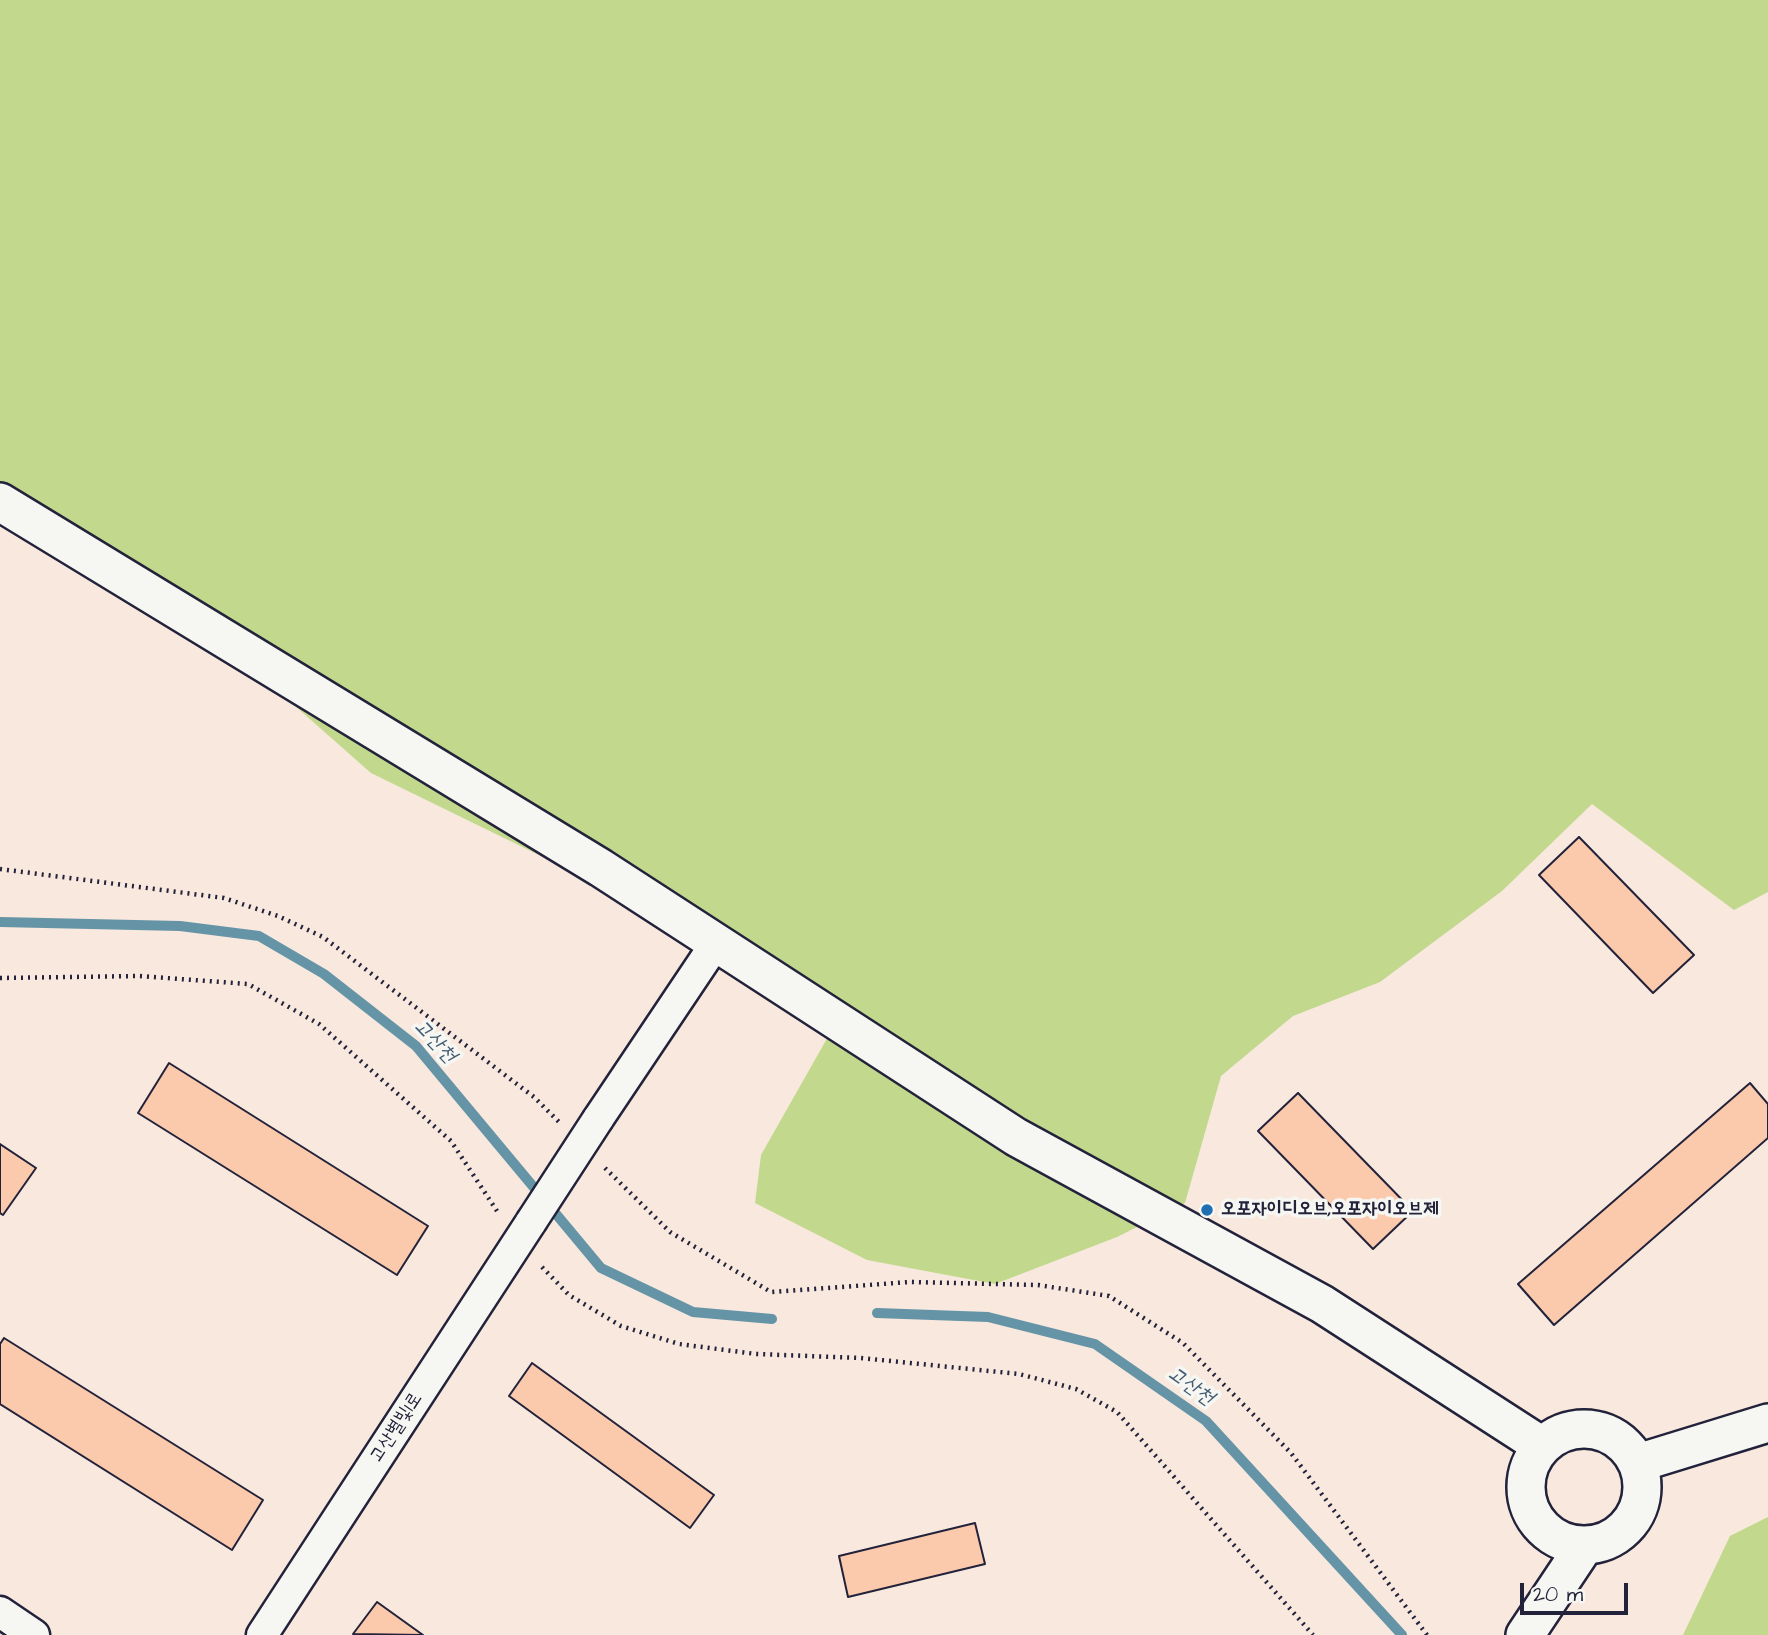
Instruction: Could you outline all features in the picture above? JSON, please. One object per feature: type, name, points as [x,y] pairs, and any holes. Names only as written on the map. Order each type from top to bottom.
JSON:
[{"type":"street","points":[[0,502],[601,868],[1016,1137],[1322,1304],[1542,1446]]},
{"type":"street","name":"고산별빛1로","points":[[262,1635],[598,1119],[716,943]]},
{"type":"street","points":[[1639,1463],[1768,1423]]},
{"type":"street","points":[[1576,1429],[1595,1429],[1613,1435],[1628,1447],[1639,1463],[1643,1482],[1641,1501],[1634,1519],[1621,1533],[1604,1542],[1584,1545],[1566,1542],[1548,1533],[1535,1518],[1527,1501],[1526,1481],[1531,1462],[1542,1446],[1557,1434],[1576,1429]]},
{"type":"street","points":[[1525,1635],[1584,1545]]},
{"type":"street","points":[[0,1612],[34,1635]]},
{"type":"path","points":[[0,869],[224,898],[278,916],[323,937],[534,1097],[563,1126]]},
{"type":"path","points":[[0,978],[139,975],[248,984],[320,1024],[451,1141],[524,1232],[569,1295],[621,1326],[679,1344],[756,1354],[861,1358],[1019,1374],[1076,1389],[1117,1412],[1313,1635]]},
{"type":"path","points":[[602,1164],[670,1232],[771,1292],[910,1282],[1038,1285],[1109,1296],[1183,1343],[1291,1453],[1427,1635]]},
{"type":"green space","points":[[0,0],[1768,0],[1768,892],[1734,910],[1592,804],[1502,891],[1380,982],[1293,1016],[1221,1076],[1185,1203],[1117,1237],[995,1284],[867,1260],[755,1203],[761,1155],[846,1005],[371,773],[218,638],[0,516]]},
{"type":"green space","points":[[1768,1517],[1768,1635],[1683,1635],[1730,1536]]},
{"type":"building","points":[[1579,837],[1694,955],[1653,993],[1539,875]]},
{"type":"building","points":[[169,1063],[428,1226],[397,1275],[138,1113]]},
{"type":"building","points":[[1750,1083],[1768,1104],[1768,1138],[1554,1325],[1518,1284]]},
{"type":"building","points":[[1298,1093],[1413,1211],[1373,1249],[1258,1131]]},
{"type":"building","points":[[0,1144],[36,1168],[3,1215],[0,1213]]},
{"type":"building","points":[[4,1338],[263,1500],[232,1550],[0,1404],[0,1344]]},
{"type":"building","points":[[532,1363],[714,1495],[690,1528],[509,1396]]},
{"type":"building","points":[[975,1523],[985,1564],[848,1597],[839,1556]]},
{"type":"building","points":[[377,1602],[423,1635],[353,1634]]},
{"type":"waterway","name":"고산천","points":[[0,922],[180,926],[259,936],[324,974],[416,1046],[601,1268],[693,1312],[772,1319]]},
{"type":"waterway","name":"고산천","points":[[877,1313],[988,1317],[1095,1344],[1206,1421],[1402,1635]]},
{"type":"place","name":"오포자이디오브,오포자이오브제","points":[[1207,1210]]}]
